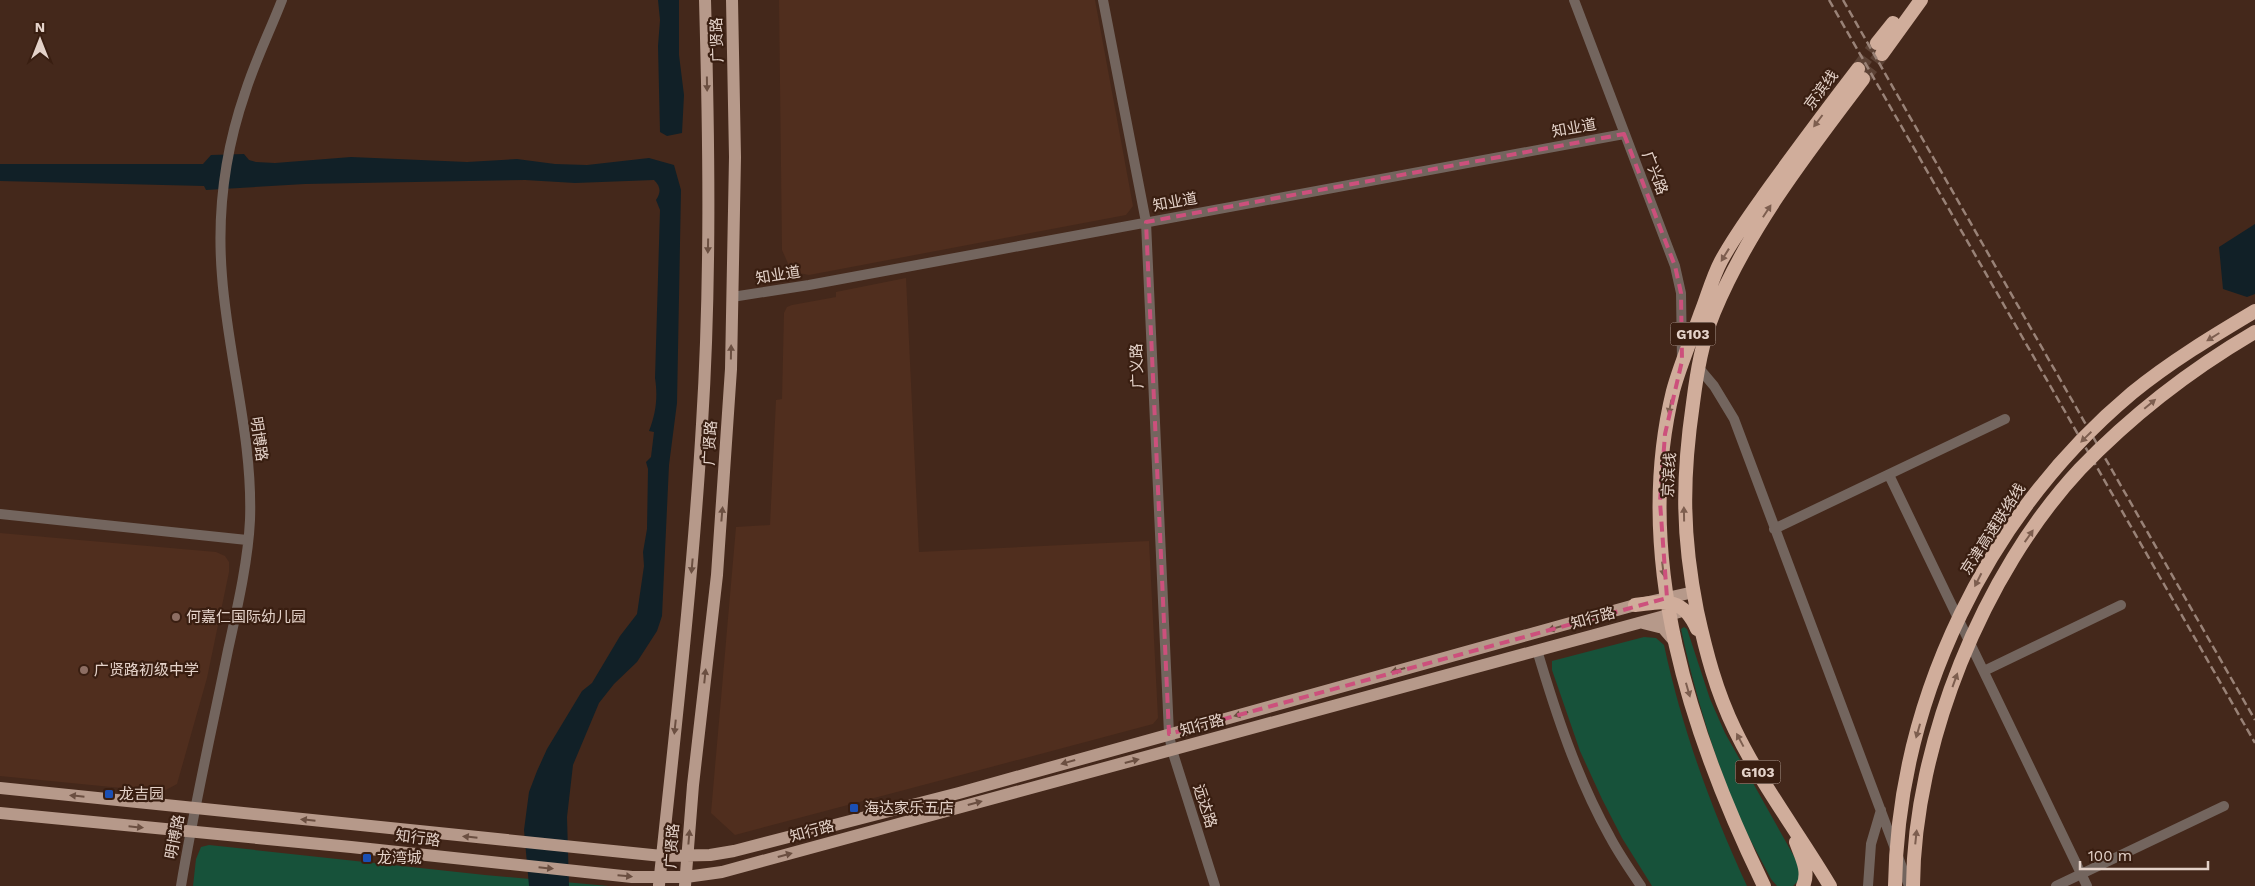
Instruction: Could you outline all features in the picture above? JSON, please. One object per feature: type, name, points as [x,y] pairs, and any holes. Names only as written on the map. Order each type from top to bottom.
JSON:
[{"type":"highway","points":[[1910,0],[1880,48],[1921,0]]},
{"type":"highway","name":"京滨线","points":[[1691,610],[1694,592],[1685,536],[1684,483],[1698,367],[1714,311],[1753,232],[1860,74],[1756,206],[1720,262],[1682,362],[1669,410],[1662,475],[1660,524],[1668,605],[1698,726],[1717,781],[1764,886]]},
{"type":"highway","name":"京津高速联络线","points":[[1895,886],[1903,799],[1915,740],[1936,674],[1952,634],[1991,556],[2032,496],[2052,472],[2132,394],[2166,367],[2255,311]]},
{"type":"highway","points":[[1913,886],[1919,814],[1925,779],[1941,719],[1963,658],[1995,590],[2011,562],[2055,499],[2109,440],[2165,391],[2197,368],[2255,332]]},
{"type":"highway","points":[[1682,362],[1698,367]]},
{"type":"highway","points":[[1635,605],[1677,605],[1691,610]]},
{"type":"highway","name":"G103","points":[[1691,610],[1715,683],[1734,730],[1830,886]]},
{"type":"highway","points":[[1784,814],[1806,868],[1803,886]]},
{"type":"highway","points":[[1735,824],[1770,886]]},
{"type":"main road","name":"广贤路","points":[[660,882],[690,585],[702,423],[706,336],[709,160],[705,0]]},
{"type":"main road","name":"广贤路","points":[[685,881],[724,482],[732,297],[735,157],[732,0]]},
{"type":"main road","name":"知行路","points":[[0,813],[351,846],[660,882],[685,881],[1638,622],[1694,592]]},
{"type":"main road","name":"知行路","points":[[0,788],[518,843],[688,857],[734,851],[959,793],[1635,605]]},
{"type":"main road","points":[[1638,622],[1653,624],[1663,628],[1676,643]]},
{"type":"street","name":"明博路","points":[[181,886],[190,832],[239,597],[250,521],[247,460],[229,343],[222,276],[220,220],[222,199],[230,149],[244,93],[282,0]]},
{"type":"street","name":"广义路","points":[[1103,0],[1146,222],[1169,734]]},
{"type":"street","name":"广兴路","points":[[1574,0],[1675,266],[1682,293],[1682,362]]},
{"type":"street","name":"知业道","points":[[732,297],[809,285],[1624,134]]},
{"type":"street","points":[[1698,367],[1714,386],[1734,420],[1909,886]]},
{"type":"street","points":[[1774,529],[2005,419]]},
{"type":"street","points":[[1889,475],[2088,886]]},
{"type":"street","points":[[0,514],[247,540]]},
{"type":"street","points":[[1984,671],[2121,605]]},
{"type":"street","points":[[1537,650],[1555,710],[1581,777],[1610,837],[1641,886]]},
{"type":"street","name":"远达路","points":[[1169,734],[1172,750],[1215,886]]},
{"type":"street","points":[[2056,886],[2224,806]]},
{"type":"street","points":[[1868,886],[1871,844],[1881,810]]},
{"type":"highlighted area","points":[[1624,134],[1675,266],[1681,293],[1682,361],[1665,434],[1660,502],[1667,598],[1169,734],[1146,222]]},
{"type":"shaded area","points":[[658,0],[679,0],[679,55],[684,95],[682,133],[667,136],[660,132],[658,46],[660,20]]},
{"type":"shaded area","points":[[779,0],[1095,0],[1133,206],[1126,215],[809,275],[799,273],[790,268],[782,250]]},
{"type":"shaded area","points":[[244,154],[249,160],[275,163],[351,157],[467,162],[517,159],[555,164],[587,165],[649,158],[674,165],[681,190],[677,403],[669,465],[662,616],[657,631],[637,662],[614,684],[599,703],[573,765],[567,817],[569,886],[529,886],[524,830],[529,792],[547,749],[582,691],[592,683],[620,636],[637,614],[647,529],[648,469],[646,462],[651,457],[654,432],[649,431],[655,411],[656,398],[660,210],[656,200],[659,194],[659,187],[654,180],[575,183],[525,180],[305,184],[206,190],[204,186],[0,181],[0,164],[203,164],[211,155]]},
{"type":"shaded area","points":[[2255,224],[2255,294],[2247,297],[2223,289],[2219,247]]},
{"type":"shaded area","points":[[906,278],[919,552],[1149,541],[1158,718],[1153,724],[735,835],[711,813],[736,527],[770,525],[776,400],[782,399],[784,313],[787,307],[792,305],[836,297],[836,292]]},
{"type":"shaded area","name":"广贤路初级中学","points":[[0,533],[216,552],[225,556],[229,562],[229,572],[207,678],[177,784],[162,792],[0,776]]},
{"type":"green space","points":[[1684,627],[1687,629],[1710,699],[1725,733],[1800,867],[1800,879],[1793,886],[1777,886],[1771,879],[1735,807],[1711,742],[1698,697],[1681,629]]},
{"type":"green space","points":[[1644,637],[1656,638],[1664,645],[1671,676],[1699,768],[1721,827],[1747,886],[1652,886],[1622,838],[1580,751],[1552,670],[1552,661]]},
{"type":"green space","points":[[209,845],[485,875],[609,886],[193,886],[196,859],[201,847]]},
{"type":"tunnel","points":[[1858,69],[1877,43]]},
{"type":"tunnel","points":[[1863,79],[1882,54]]},
{"type":"railway","points":[[1829,0],[2255,743]]},
{"type":"railway","points":[[1843,0],[2255,720]]},
{"type":"place","name":"何嘉仁国际幼儿园","points":[[176,617]]},
{"type":"place","name":"广贤路初级中学","points":[[84,670]]},
{"type":"place","name":"龙吉园","points":[[109,794]]},
{"type":"place","name":"海达家乐五店","points":[[854,808]]},
{"type":"place","name":"龙湾城","points":[[367,858]]}]
